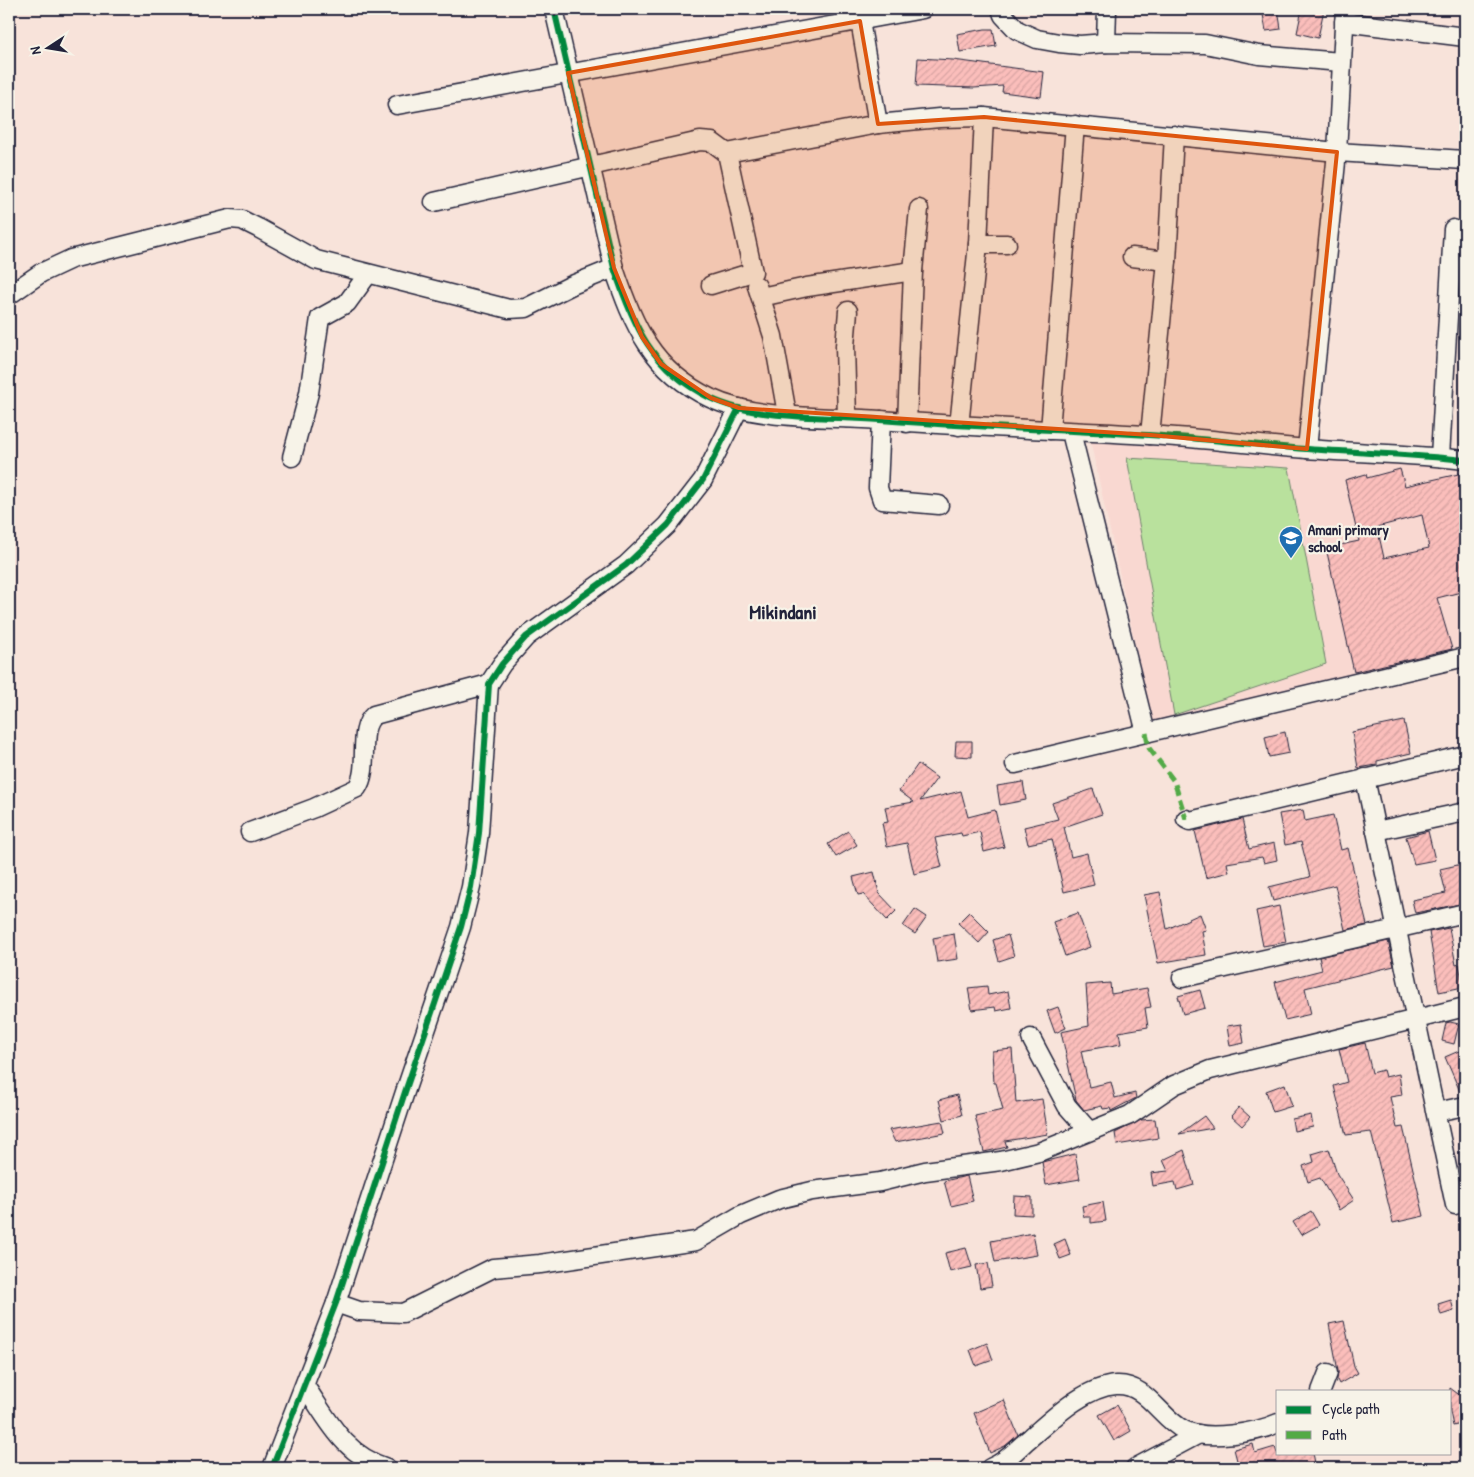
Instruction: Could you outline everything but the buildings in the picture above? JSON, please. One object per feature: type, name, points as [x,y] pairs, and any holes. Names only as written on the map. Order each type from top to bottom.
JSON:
[{"type":"street","points":[[554,9],[614,268],[626,306],[642,336],[661,364],[686,384],[711,398],[739,408],[787,414],[907,423],[1150,435],[1307,449],[1465,460]]},
{"type":"street","points":[[397,106],[923,9]]},
{"type":"street","points":[[1000,9],[1003,16],[1017,30],[1037,39],[1080,45],[1106,43],[1205,44],[1259,55],[1341,62]]},
{"type":"street","points":[[1106,43],[1107,9]]},
{"type":"street","points":[[1307,449],[1337,152],[1345,16],[1465,37]]},
{"type":"street","points":[[860,21],[878,124]]},
{"type":"street","points":[[959,426],[978,244],[984,117]]},
{"type":"street","points":[[727,153],[878,124],[939,118],[984,117],[1337,152],[1465,160]]},
{"type":"street","points":[[1050,430],[1075,125]]},
{"type":"street","points":[[1150,435],[1167,261],[1174,135]]},
{"type":"street","points":[[434,202],[590,168],[700,141],[712,142],[727,153],[753,272],[773,336],[787,414]]},
{"type":"street","points":[[907,423],[913,271],[919,209]]},
{"type":"street","points":[[9,295],[40,273],[72,259],[230,220],[242,220],[316,260],[509,309],[520,309],[614,268]]},
{"type":"street","points":[[1440,457],[1453,229]]},
{"type":"street","points":[[978,244],[1007,244]]},
{"type":"street","points":[[1132,257],[1167,261]]},
{"type":"street","points":[[761,297],[807,287],[913,271]]},
{"type":"street","points":[[711,285],[753,272]]},
{"type":"street","points":[[292,457],[309,393],[320,318],[347,303],[368,274]]},
{"type":"street","points":[[847,418],[845,346],[848,311]]},
{"type":"street","points":[[272,1468],[336,1303],[461,928],[471,887],[479,833],[488,684],[508,656],[526,637],[626,565],[668,524],[703,480],[739,408]]},
{"type":"street","points":[[881,420],[878,488],[882,500],[938,505]]},
{"type":"street","points":[[1071,432],[1146,733]]},
{"type":"street","points":[[1015,764],[1465,657]]},
{"type":"street","points":[[250,832],[314,808],[357,788],[362,778],[366,726],[374,715],[488,684]]},
{"type":"street","points":[[1186,820],[1190,821],[1465,755]]},
{"type":"street","points":[[1365,778],[1455,1205]]},
{"type":"street","points":[[1376,831],[1465,812]]},
{"type":"street","points":[[1182,978],[1397,927],[1465,913]]},
{"type":"street","points":[[336,1303],[359,1311],[403,1313],[493,1268],[540,1264],[696,1241],[741,1215],[779,1199],[812,1191],[880,1182],[925,1171],[1001,1160],[1039,1152],[1130,1115],[1174,1085],[1210,1070],[1465,1007]]},
{"type":"street","points":[[1031,1038],[1067,1106],[1089,1131]]},
{"type":"street","points":[[1436,1112],[1465,1106]]},
{"type":"street","points":[[1321,1390],[1328,1373]]},
{"type":"street","points":[[305,1386],[340,1439],[349,1448],[377,1465],[387,1468]]},
{"type":"street","points":[[990,1468],[1008,1458],[1087,1393],[1107,1386],[1131,1387],[1145,1395],[1167,1417],[1184,1430],[1199,1434],[1214,1436],[1270,1427],[1276,1424]]},
{"type":"street","points":[[1135,1468],[1199,1434]]},
{"type":"highlighted area","points":[[860,21],[878,124],[984,117],[1337,152],[1307,449],[1150,435],[739,408],[711,398],[661,364],[642,337],[614,268],[568,73]]},
{"type":"shaded area","name":"Amani primary school","points":[[1090,440],[1465,464],[1465,654],[1153,725]]},
{"type":"green space","points":[[1127,458],[1289,468],[1326,664],[1174,715]]},
{"type":"marked path","points":[[1146,733],[1149,748],[1174,781],[1186,819]]},
{"type":"cycle path","points":[[554,9],[614,268],[621,289],[637,327],[659,360],[690,387],[710,398],[749,411],[793,416],[1149,435],[1465,460]]},
{"type":"cycle path","points":[[272,1468],[336,1303],[461,927],[471,887],[479,833],[489,684],[502,664],[526,637],[626,565],[668,525],[703,480],[739,408]]},
{"type":"place","name":"Amani primary school","points":[[1291,559]]},
{"type":"district","name":"Mikindani","points":[[783,611]]}]
